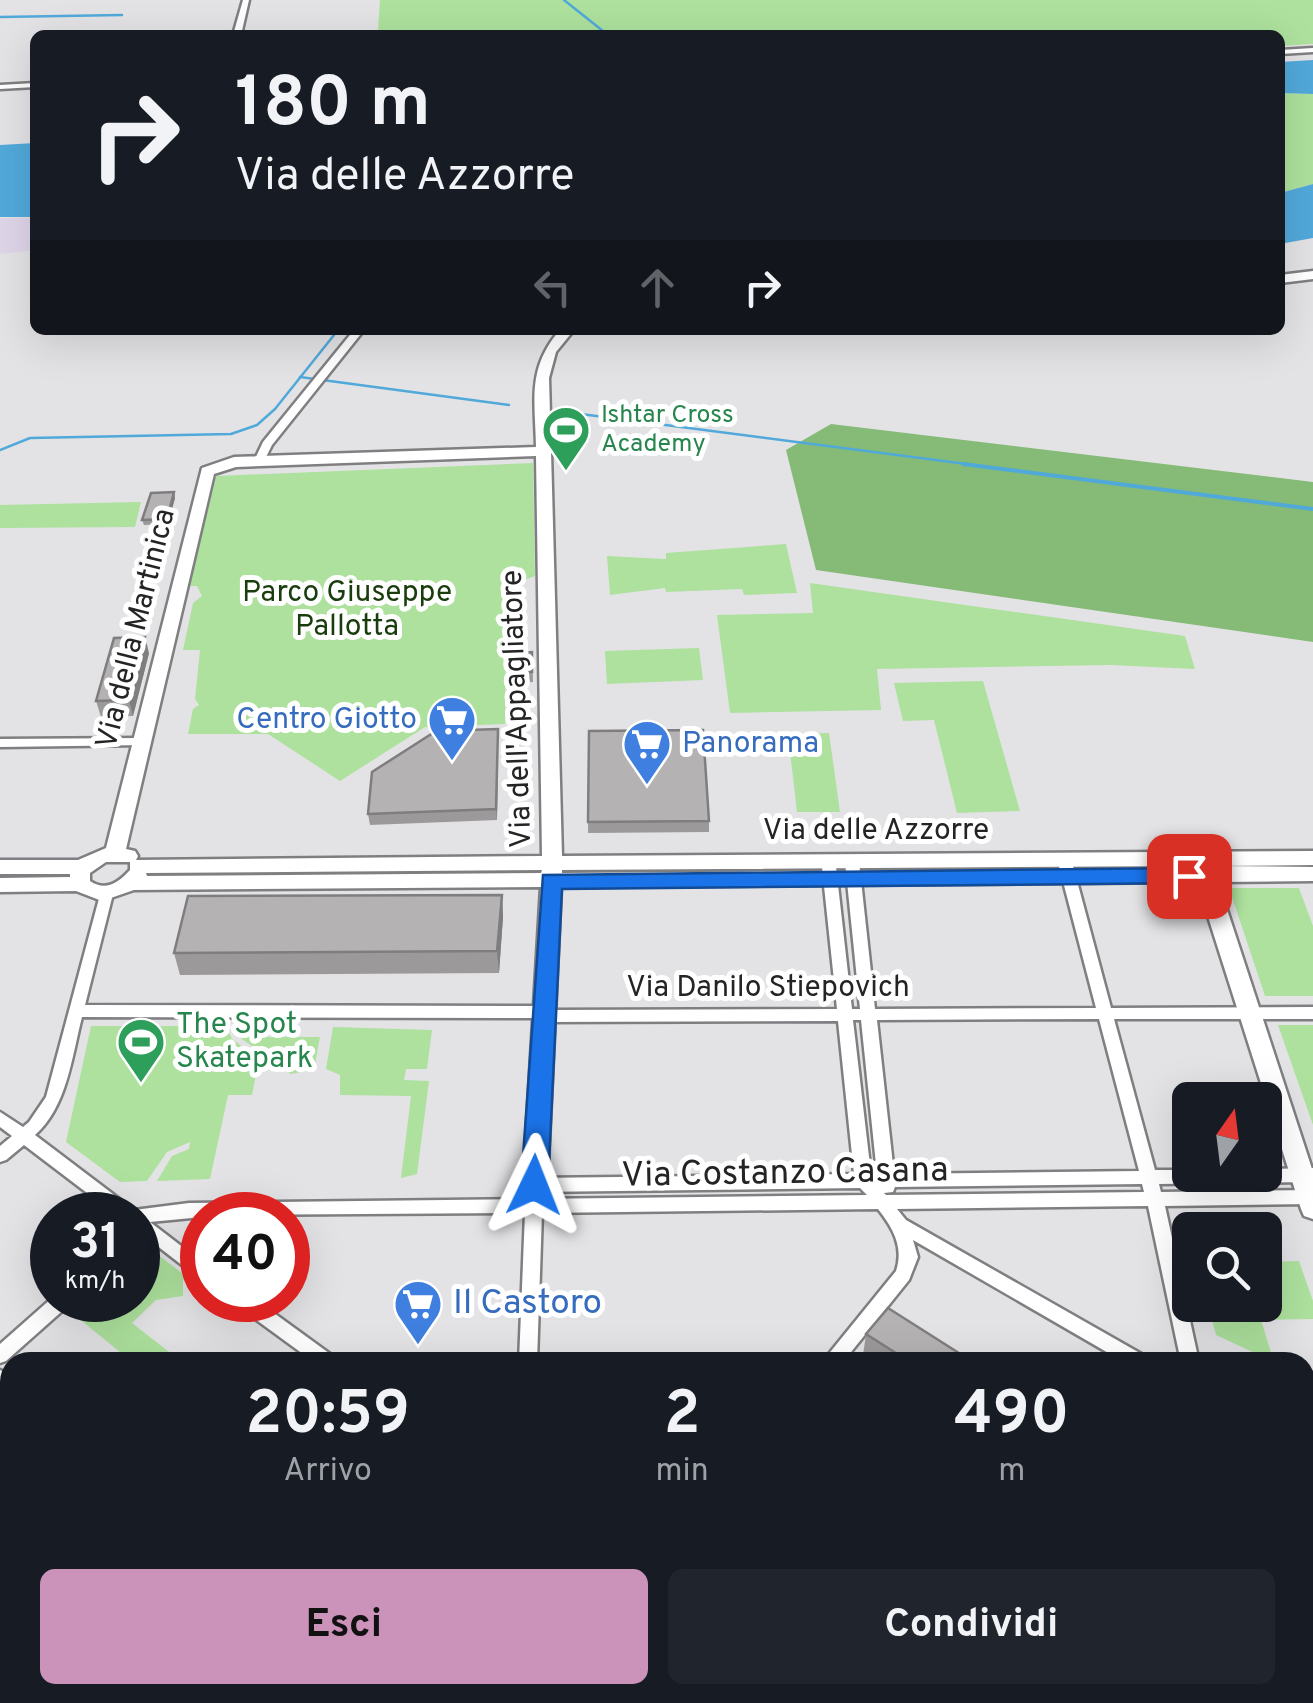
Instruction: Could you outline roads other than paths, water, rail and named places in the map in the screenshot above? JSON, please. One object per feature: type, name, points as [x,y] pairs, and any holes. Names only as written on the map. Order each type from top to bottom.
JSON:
[{"type":"street","points":[[238,30],[246,0]]},
{"type":"street","points":[[1285,52],[1313,50]]},
{"type":"street","points":[[0,88],[30,85]]},
{"type":"street","points":[[1285,278],[1313,275]]},
{"type":"street","points":[[259,461],[267,444],[354,335]]},
{"type":"street","name":"Via dell'Appagliatore","points":[[528,1352],[552,872],[542,451],[545,360],[563,335]]},
{"type":"street","name":"Via della Martinica","points":[[115,853],[206,473],[226,462],[542,451]]},
{"type":"street","points":[[0,743],[140,742]]},
{"type":"street","points":[[0,885],[81,875],[115,853],[130,856],[135,874],[106,894],[53,1099],[24,1136],[0,1155]]},
{"type":"street","name":"Via delle Azzorre","points":[[135,874],[1311,866]]},
{"type":"street","points":[[0,867],[81,875]]},
{"type":"street","points":[[1203,867],[1310,1191]]},
{"type":"street","points":[[1067,868],[1154,1198],[1188,1352]]},
{"type":"street","points":[[829,870],[862,1179],[900,1224],[909,1252],[905,1270],[841,1352]]},
{"type":"street","points":[[854,870],[888,1179],[885,1202]]},
{"type":"street","points":[[81,875],[90,892],[106,894]]},
{"type":"street","name":"Via Danilo Stiepovich","points":[[76,1011],[1252,1013]]},
{"type":"street","points":[[1252,1013],[1313,1013]]},
{"type":"street","points":[[0,1118],[98,1192]]},
{"type":"street","name":"Via Costanzo Casana","points":[[160,1219],[189,1210],[862,1179],[1148,1177],[1310,1191]]},
{"type":"street","name":"Via Costanzo Casana","points":[[534,1196],[885,1202],[1310,1191]]},
{"type":"street","points":[[900,1224],[1123,1352]]},
{"type":"street","points":[[3,1352],[38,1322]]},
{"type":"street","points":[[272,1322],[313,1352]]},
{"type":"water","points":[[1313,60],[1313,94],[1285,93],[1285,62]]},
{"type":"water","points":[[30,143],[30,217],[0,217],[0,145]]},
{"type":"water","points":[[1313,184],[1313,238],[1285,243],[1285,192]]},
{"type":"waterway","points":[[564,0],[602,30]]},
{"type":"waterway","points":[[0,17],[122,15]]},
{"type":"waterway","points":[[300,377],[334,335]]},
{"type":"waterway","points":[[0,450],[30,438],[231,434],[257,425],[300,377]]},
{"type":"waterway","points":[[300,377],[509,405]]},
{"type":"waterway","points":[[573,413],[982,466]]},
{"type":"waterway","points":[[963,464],[1313,509]]},
{"type":"place","name":"Ishtar Cross Academy","points":[[566,472]]},
{"type":"place","name":"Centro Giotto","points":[[452,762]]},
{"type":"place","name":"Panorama","points":[[647,786]]},
{"type":"place","name":"The Spot Skatepark","points":[[141,1084]]},
{"type":"place","name":"Il Castoro","points":[[418,1346]]},
{"type":"park label","name":"Parco Giuseppe Pallotta","points":[[347,610]]}]
